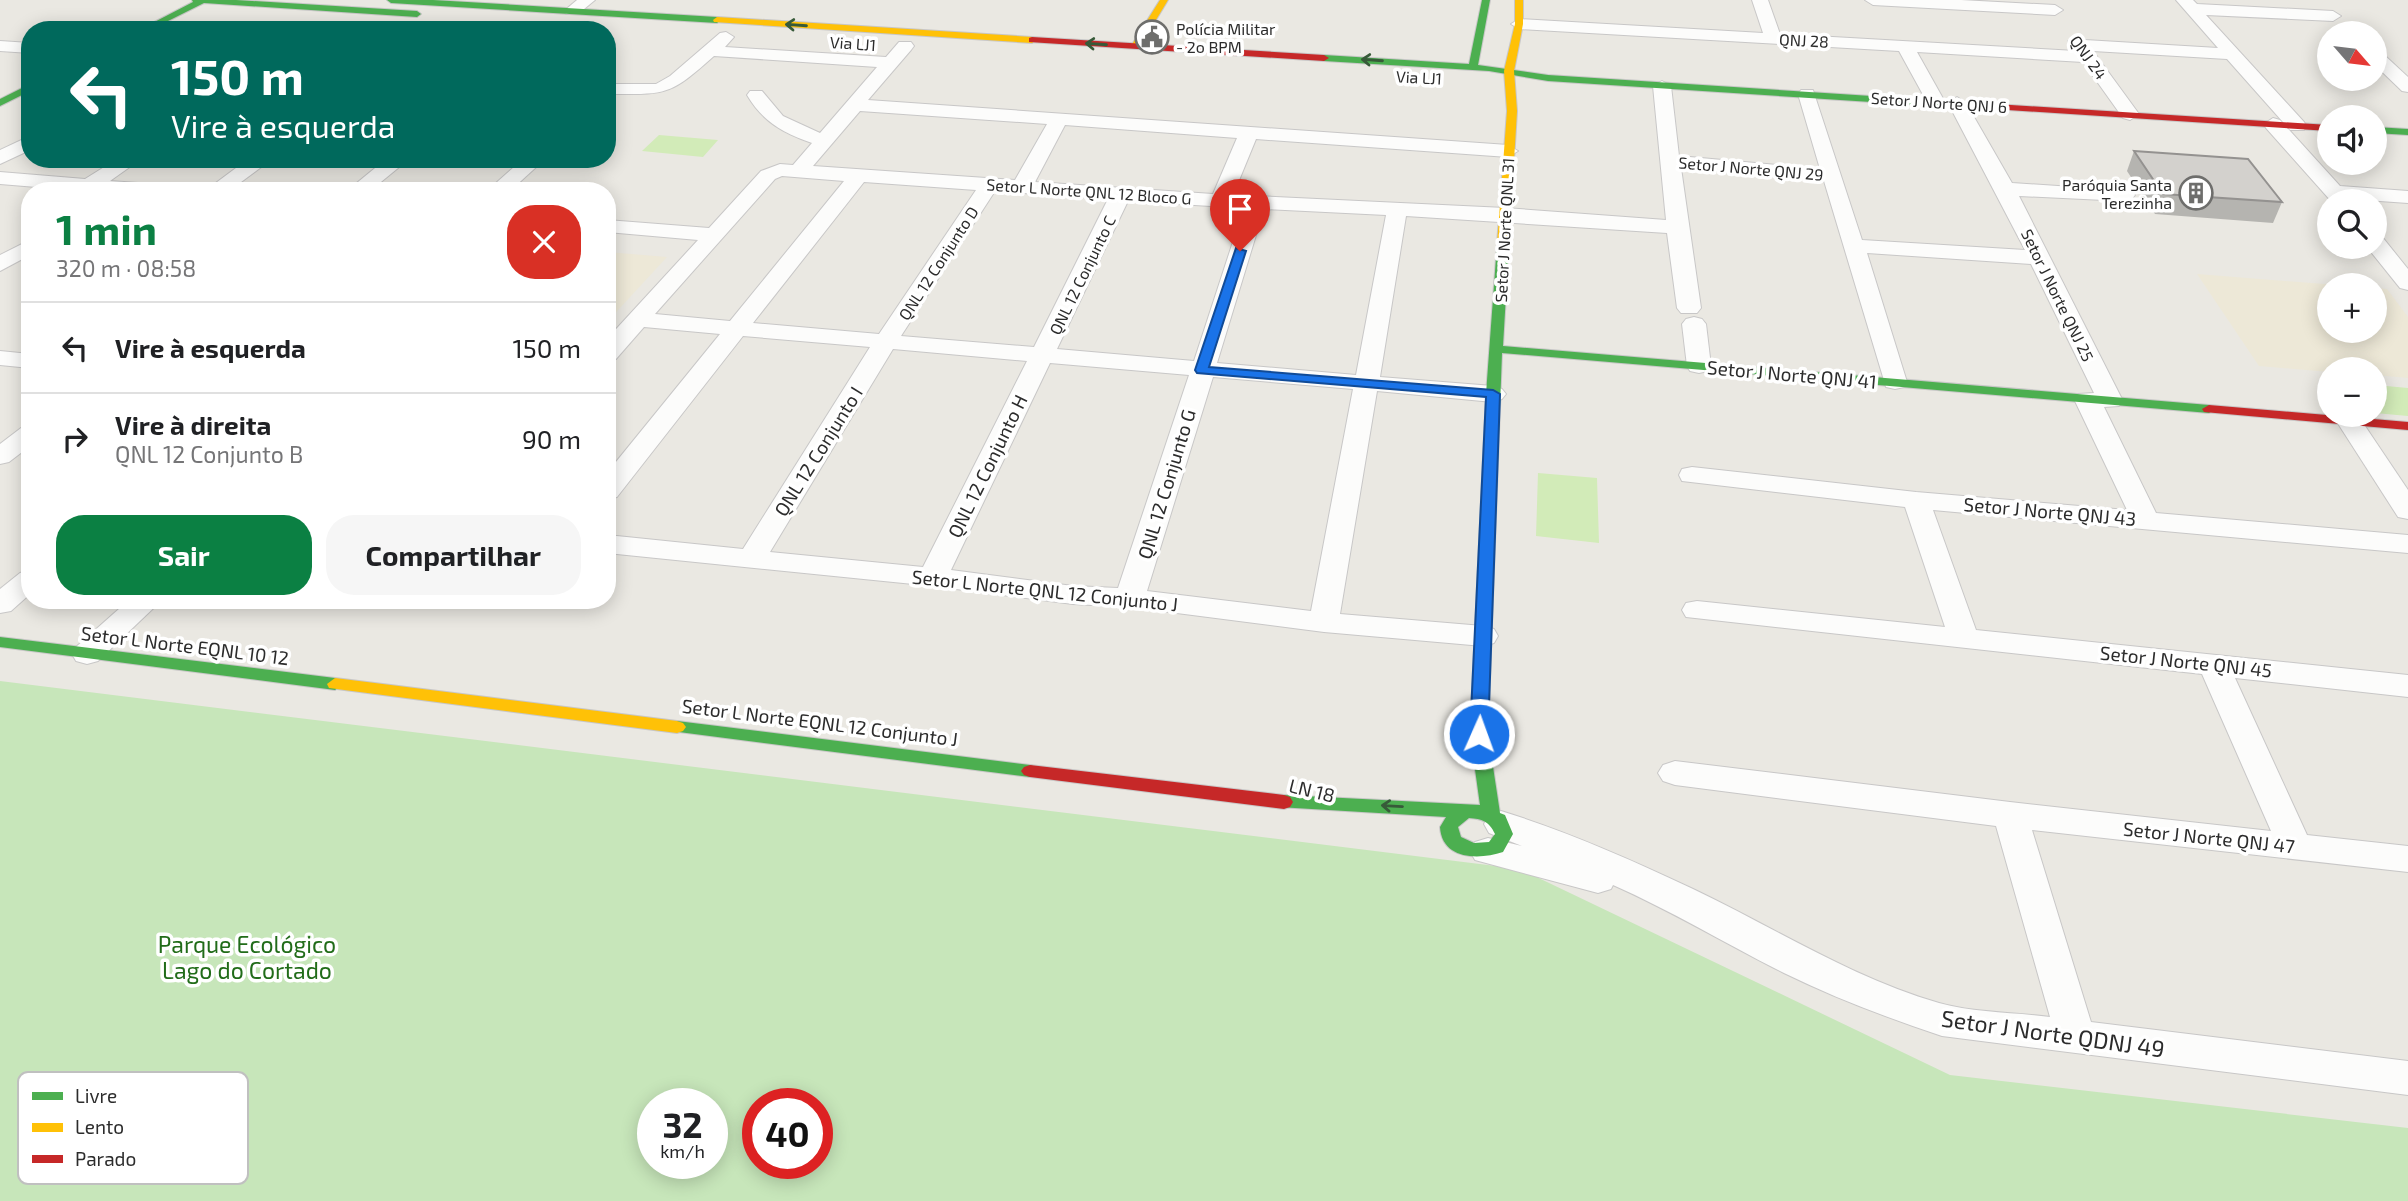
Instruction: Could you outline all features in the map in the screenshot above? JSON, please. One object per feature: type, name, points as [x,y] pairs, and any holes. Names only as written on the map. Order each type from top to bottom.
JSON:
[{"type":"main road","name":"Via LJ1","points":[[196,0],[527,21]]},
{"type":"main road","points":[[161,21],[203,0]]},
{"type":"main road","name":"Via LJ1","points":[[391,0],[1136,46],[1407,77],[1510,76]]},
{"type":"main road","points":[[1136,46],[1164,0]]},
{"type":"main road","points":[[1486,0],[1504,30]]},
{"type":"main road","points":[[1473,67],[1504,30],[1519,0]]},
{"type":"main road","points":[[620,27],[645,22],[650,18],[647,16]]},
{"type":"main road","points":[[667,30],[671,22],[686,18]]},
{"type":"main road","name":"Via LJ1","points":[[616,27],[967,50],[1473,67],[1510,76]]},
{"type":"main road","name":"Setor J Norte QNL 31","points":[[1479,734],[1493,394],[1512,111],[1504,30]]},
{"type":"main road","points":[[967,50],[961,44],[972,37],[981,36]]},
{"type":"main road","name":"Setor J Norte QNJ 6","points":[[1510,76],[2317,127]]},
{"type":"main road","points":[[1407,77],[1433,81]]},
{"type":"main road","points":[[0,103],[21,92]]},
{"type":"main road","points":[[1495,98],[1512,111]]},
{"type":"main road","points":[[2387,131],[2408,132]]},
{"type":"main road","name":"Setor J Norte QNJ 41","points":[[1497,349],[2317,419]]},
{"type":"main road","name":"Setor J Norte QNJ 41","points":[[2387,425],[2408,426]]},
{"type":"main road","name":"Setor L Norte EQNL 10 12","points":[[0,642],[365,688]]},
{"type":"main road","name":"Setor L Norte EQNL 12 Conjunto J","points":[[365,688],[1269,801]]},
{"type":"main road","points":[[1479,734],[1494,830],[1465,850],[1444,836],[1451,818],[1466,801],[1479,734]]},
{"type":"main road","name":"LN 18","points":[[1269,801],[1466,801],[1479,811],[1494,830]]},
{"type":"main road","name":"LN 18","points":[[1269,801],[1357,822]]},
{"type":"street","points":[[572,11],[587,0]]},
{"type":"street","points":[[1760,0],[1770,30]]},
{"type":"street","points":[[1874,0],[2051,5]]},
{"type":"street","points":[[2189,5],[2338,20],[2316,0]]},
{"type":"street","name":"QNJ 24","points":[[2051,5],[2130,114]]},
{"type":"street","points":[[2189,5],[2297,126]]},
{"type":"street","name":"QNJ 28","points":[[1504,30],[1770,30],[1909,53],[2085,51],[2232,54]]},
{"type":"street","points":[[616,93],[650,91],[676,80],[728,35]]},
{"type":"street","points":[[0,46],[21,47]]},
{"type":"street","points":[[616,344],[768,175],[793,169],[824,141],[905,46]]},
{"type":"street","points":[[710,51],[891,63]]},
{"type":"street","name":"Setor J Norte QNJ 25","points":[[1909,53],[1947,103],[2005,189],[2041,258],[2099,400]]},
{"type":"street","points":[[2387,61],[2408,64]]},
{"type":"street","points":[[2387,68],[2408,87]]},
{"type":"street","name":"Setor J Norte QNJ 29","points":[[1662,86],[1677,227],[1699,366]]},
{"type":"street","points":[[1807,94],[1895,382]]},
{"type":"street","points":[[755,95],[773,120],[824,141]]},
{"type":"street","points":[[856,105],[1508,151]]},
{"type":"street","points":[[1021,187],[1059,119]]},
{"type":"street","points":[[2273,124],[2331,189]]},
{"type":"street","points":[[1220,201],[1249,133]]},
{"type":"street","points":[[0,158],[21,147]]},
{"type":"street","name":"Setor J Norte QNJ 29","points":[[1669,161],[1833,176]]},
{"type":"street","points":[[93,182],[116,168]]},
{"type":"street","points":[[228,182],[249,168]]},
{"type":"street","points":[[369,182],[386,168]]},
{"type":"street","points":[[508,182],[524,168]]},
{"type":"street","name":"Setor L Norte QNL 12 Bloco G","points":[[793,169],[1220,201],[1505,214]]},
{"type":"street","points":[[616,480],[859,175]]},
{"type":"street","points":[[0,178],[60,182]]},
{"type":"street","name":"QNL 12 Conjunto D","points":[[885,342],[990,184]]},
{"type":"street","points":[[2005,189],[2125,195]]},
{"type":"street","name":"QNL 12 Conjunto C","points":[[1043,357],[1121,194]]},
{"type":"street","points":[[2387,197],[2408,197]]},
{"type":"street","name":"QNL 12 Conjunto G","points":[[1130,598],[1256,203]]},
{"type":"street","points":[[1324,622],[1397,210]]},
{"type":"street","points":[[1505,214],[1677,227]]},
{"type":"street","points":[[616,227],[714,235]]},
{"type":"street","points":[[1853,246],[2041,258]]},
{"type":"street","points":[[2,261],[21,251]]},
{"type":"street","points":[[2387,255],[2403,272]]},
{"type":"street","points":[[2,261],[21,262]]},
{"type":"street","points":[[638,320],[1493,394]]},
{"type":"street","name":"QNL 12 Conjunto I","points":[[751,559],[885,342]]},
{"type":"street","name":"QNL 12 Conjunto H","points":[[933,577],[999,440],[1043,357]]},
{"type":"street","points":[[0,358],[21,360]]},
{"type":"street","points":[[2099,400],[2145,519]]},
{"type":"street","points":[[2353,427],[2408,510]]},
{"type":"street","points":[[0,456],[21,441]]},
{"type":"street","name":"Setor J Norte QNJ 43","points":[[1692,475],[1916,500],[2408,544]]},
{"type":"street","points":[[1916,500],[1964,638]]},
{"type":"street","name":"Setor L Norte QNL 12 Conjunto J","points":[[616,545],[933,577],[1073,595],[1130,598],[1324,622],[1483,636]]},
{"type":"street","points":[[0,604],[21,586]]},
{"type":"street","points":[[87,654],[137,609]]},
{"type":"street","name":"Setor J Norte QNJ 45","points":[[1697,610],[2408,686]]},
{"type":"street","points":[[2213,664],[2295,846]]},
{"type":"street","name":"Setor J Norte QNJ 47","points":[[1675,774],[2010,815],[2408,859]]},
{"type":"street","points":[[2010,815],[2076,1038]]},
{"type":"street","name":"Setor J Norte QDNJ 49","points":[[1494,830],[1680,899],[1797,962],[1892,1003],[1942,1020],[2408,1078]]},
{"type":"shaded area","points":[[616,253],[667,257],[616,312]]},
{"type":"shaded area","points":[[2197,274],[2317,283],[2317,343],[2387,343],[2387,289],[2408,317],[2408,378],[2387,376],[2387,357],[2317,357],[2317,371],[2259,366]]},
{"type":"green space","points":[[659,135],[718,140],[703,157],[642,151]]},
{"type":"green space","points":[[2387,386],[2408,388],[2408,416],[2387,414]]},
{"type":"green space","points":[[1538,473],[1597,478],[1599,543],[1536,536]]},
{"type":"green space","name":"Parque Ecológico Lago do Cortado","points":[[0,681],[1520,869],[1950,1075],[2408,1128],[2408,1201],[0,1201]]},
{"type":"building","points":[[2134,151],[2248,159],[2282,202],[2163,194]]},
{"type":"traffic: fast","points":[[196,0],[417,14]]},
{"type":"traffic: fast","points":[[161,21],[203,0]]},
{"type":"traffic: fast","points":[[391,0],[717,20]]},
{"type":"traffic: fast","points":[[1473,67],[1486,0]]},
{"type":"traffic: fast","points":[[1324,58],[1489,68],[1548,78],[1980,106]]},
{"type":"traffic: fast","points":[[0,103],[21,92]]},
{"type":"traffic: fast","points":[[2387,131],[2408,132]]},
{"type":"traffic: fast","points":[[1491,815],[1479,734],[1493,394],[1503,244]]},
{"type":"traffic: fast","points":[[1497,349],[2209,409]]},
{"type":"traffic: fast","points":[[0,642],[335,684]]},
{"type":"traffic: fast","points":[[677,727],[1030,771]]},
{"type":"traffic: fast","points":[[1284,802],[1414,807],[1460,812]]},
{"type":"traffic: fast","points":[[1466,811],[1483,812],[1498,820],[1504,834],[1496,847],[1474,851],[1455,842],[1449,827],[1454,819],[1466,811]]},
{"type":"traffic: slow","points":[[1136,46],[1164,0]]},
{"type":"traffic: slow","points":[[1503,244],[1512,111],[1509,71],[1519,24],[1519,0]]},
{"type":"traffic: slow","points":[[717,20],[1032,40]]},
{"type":"traffic: slow","points":[[335,684],[677,727]]},
{"type":"traffic: jam","points":[[1032,40],[1324,58]]},
{"type":"traffic: jam","points":[[1980,106],[2317,127]]},
{"type":"traffic: jam","points":[[2209,409],[2408,426]]},
{"type":"traffic: jam","points":[[1030,771],[1284,802]]},
{"type":"place","name":"Polícia Militar - 2o BPM","points":[[1152,37]]},
{"type":"place","name":"Paróquia Santa Terezinha","points":[[2196,193]]},
{"type":"route","points":[[1240,251],[1201,370],[1493,394],[1479,734]]}]
